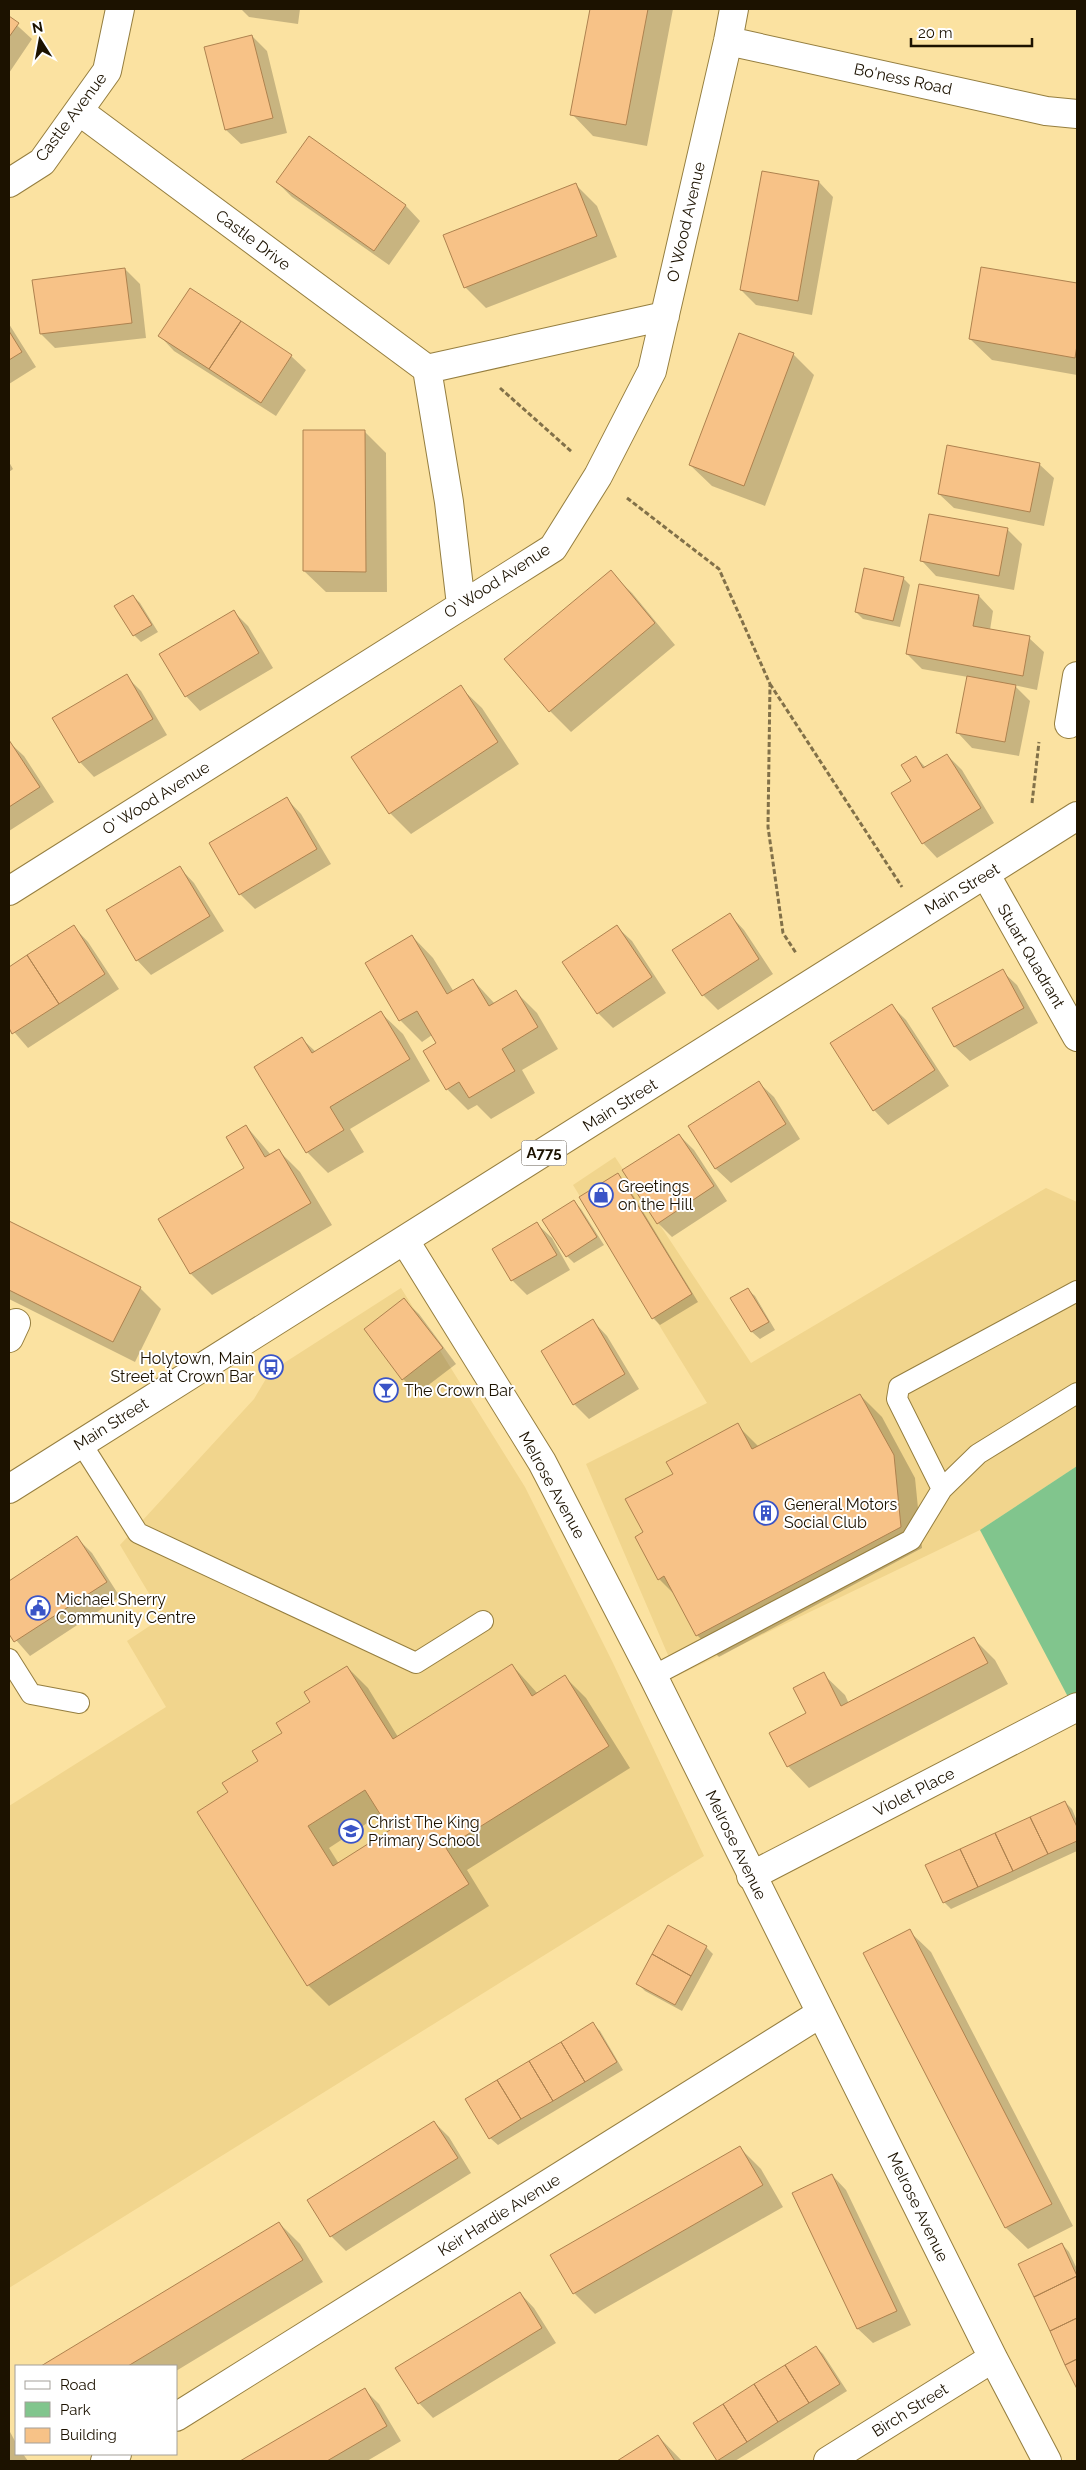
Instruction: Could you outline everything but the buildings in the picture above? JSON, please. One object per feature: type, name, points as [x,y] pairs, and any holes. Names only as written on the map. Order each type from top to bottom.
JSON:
[{"type":"street","name":"Castle Avenue","points":[[9,184],[42,162],[107,71],[120,9]]},
{"type":"street","name":"O' Wood Avenue","points":[[9,891],[553,548],[598,476],[652,371],[734,9]]},
{"type":"street","name":"Bo'ness Road","points":[[728,41],[1046,111],[1077,114]]},
{"type":"street","name":"Castle Drive","points":[[78,111],[427,369]]},
{"type":"street","points":[[461,605],[448,502],[427,369],[664,316]]},
{"type":"street","points":[[1070,724],[1077,676]]},
{"type":"street","name":"Main Street","points":[[9,1489],[815,982],[925,910],[986,876],[1077,816]]},
{"type":"street","name":"Stuart Quadrant","points":[[986,876],[1077,1037]]},
{"type":"street","name":"Melrose Avenue","points":[[405,1241],[542,1462],[653,1676],[992,2358],[1048,2461]]},
{"type":"street","name":"Violet Place","points":[[751,1876],[1077,1707]]},
{"type":"street","name":"Keir Hardie Avenue","points":[[178,2415],[821,2013]]},
{"type":"street","name":"Birch Street","points":[[828,2461],[992,2358]]},
{"type":"lane","points":[[942,1489],[897,1399],[899,1387],[1077,1291]]},
{"type":"lane","points":[[653,1676],[910,1540],[942,1489],[978,1454],[1077,1393]]},
{"type":"lane","points":[[81,1443],[138,1533],[416,1663],[483,1621]]},
{"type":"lane","points":[[9,1659],[31,1694],[79,1703]]},
{"type":"path","points":[[468,360],[598,476],[720,569],[770,684],[900,885],[925,910]]},
{"type":"path","points":[[770,684],[768,827],[783,933],[815,982]]},
{"type":"path","points":[[1027,848],[1040,731],[1070,724]]},
{"type":"shaded area","points":[[615,1157],[751,1363],[1046,1188],[1077,1202],[1077,1466],[980,1530],[677,1676],[586,1464],[707,1403],[573,1185]]},
{"type":"shaded area","name":"Christ The King Primary School","points":[[401,1288],[525,1487],[613,1663],[704,1856],[9,2288],[9,1806],[166,1707],[127,1641],[163,1617],[120,1545],[254,1399],[270,1372]]},
{"type":"green space","points":[[1077,1466],[1077,1714],[980,1530]]},
{"type":"place","name":"Greetings on the Hill","points":[[601,1195]]},
{"type":"place","name":"Holytown, Main Street at Crown Bar","points":[[271,1367]]},
{"type":"place","name":"The Crown Bar","points":[[386,1390]]},
{"type":"place","name":"General Motors Social Club","points":[[766,1513]]},
{"type":"place","name":"Michael Sherry Community Centre","points":[[38,1608]]},
{"type":"place","name":"Christ The King Primary School","points":[[351,1831]]}]
